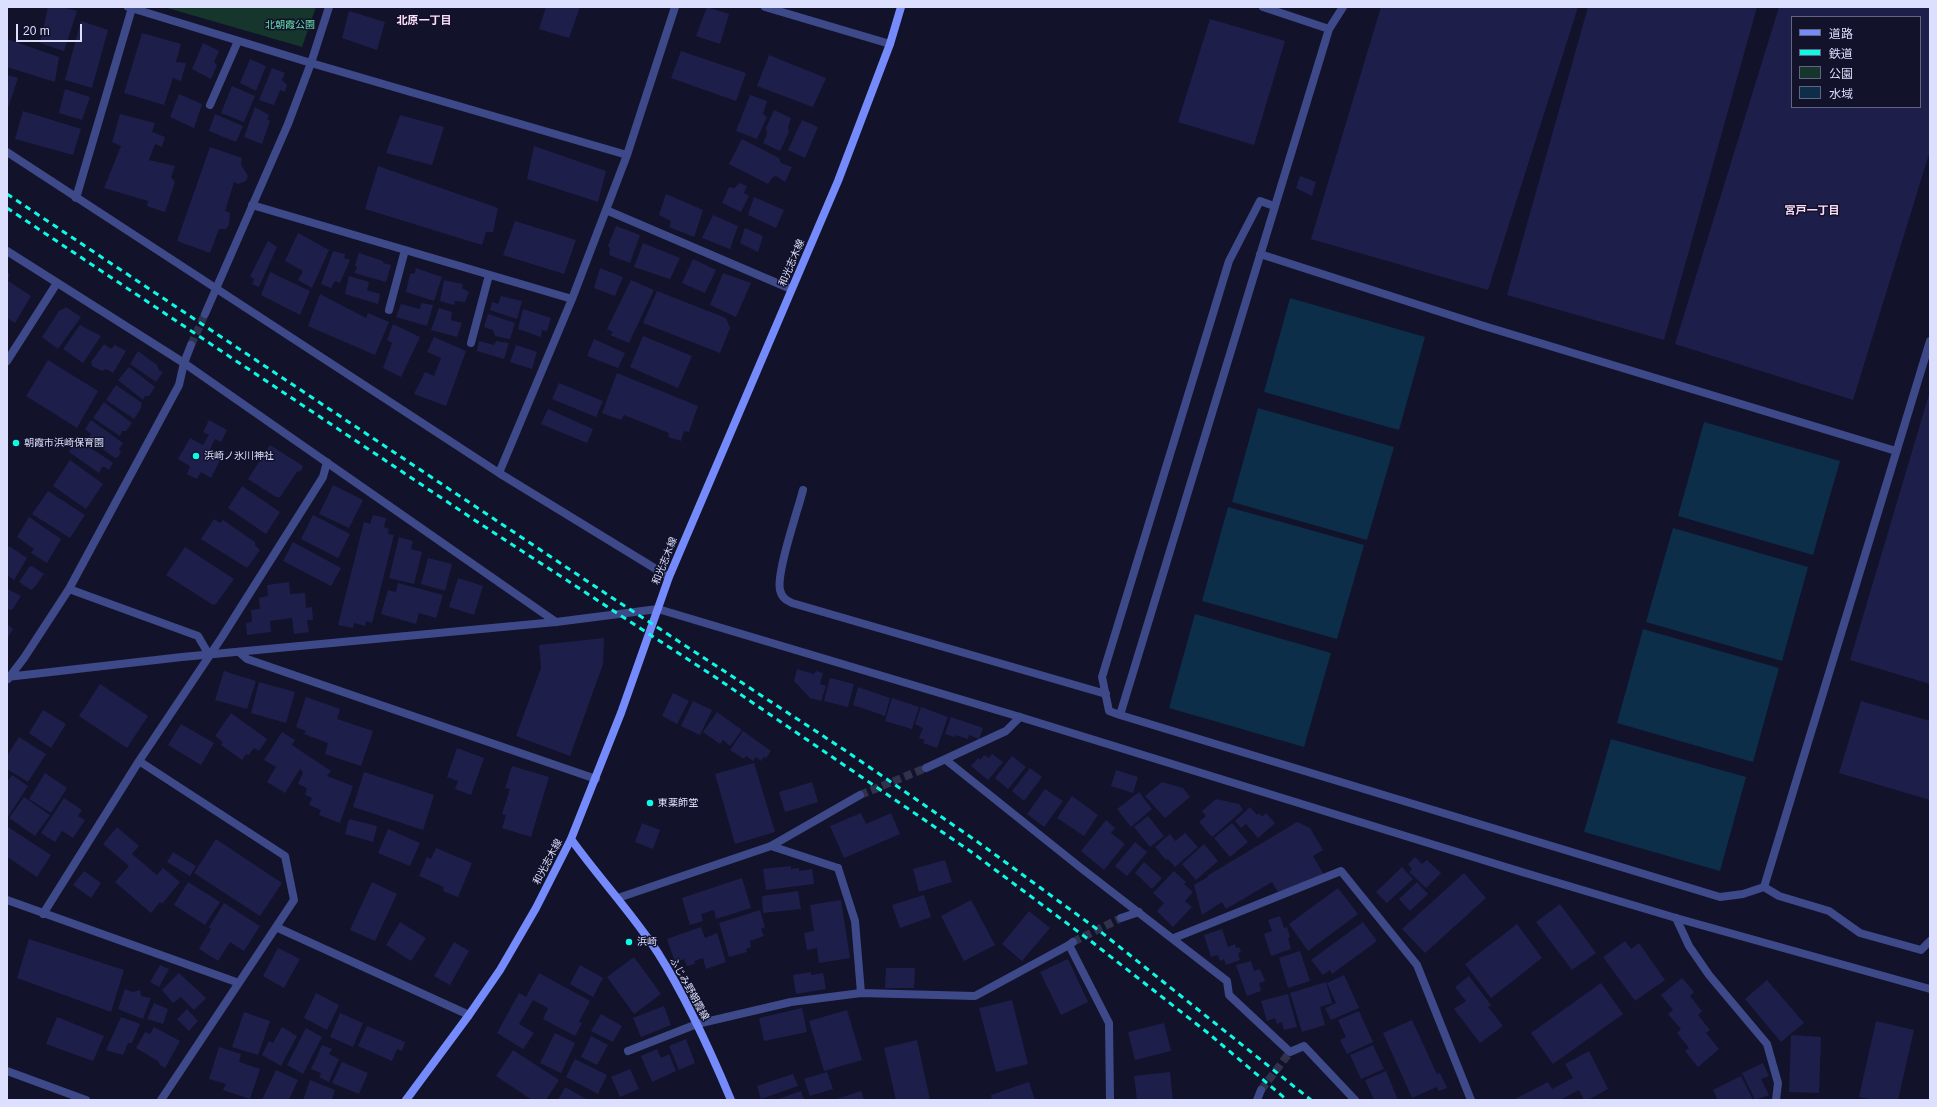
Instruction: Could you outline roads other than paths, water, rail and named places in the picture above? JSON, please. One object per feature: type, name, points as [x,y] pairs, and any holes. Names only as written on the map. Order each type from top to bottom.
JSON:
[{"type":"main road","name":"和光志木線","points":[[406,1100],[469,1015],[504,963],[536,908],[571,839],[621,713],[669,577],[838,180],[890,44],[901,7]]},
{"type":"main road","name":"ふじみ野朝霞線","points":[[571,839],[586,861],[618,898],[658,954],[697,1024],[731,1100]]},
{"type":"street","points":[[205,314],[288,124],[311,63],[328,7]]},
{"type":"street","points":[[499,473],[572,299],[627,155],[675,7]]},
{"type":"street","points":[[766,7],[890,44]]},
{"type":"street","points":[[1263,7],[1329,29]]},
{"type":"street","points":[[1120,715],[1329,29],[1343,7]]},
{"type":"street","points":[[76,198],[130,8],[311,63],[627,155]]},
{"type":"street","points":[[210,105],[238,41]]},
{"type":"street","points":[[7,152],[499,473],[669,577]]},
{"type":"street","points":[[1274,206],[1260,201],[1229,261],[1102,677],[1109,711],[1720,897],[1743,894],[1764,887],[1779,896],[1829,911],[1860,933],[1921,950],[1930,941]]},
{"type":"street","points":[[252,205],[572,299]]},
{"type":"street","points":[[606,210],[792,288]]},
{"type":"street","points":[[388,310],[405,250]]},
{"type":"street","points":[[7,251],[184,363],[556,622]]},
{"type":"street","points":[[1260,254],[1500,331],[1896,451]]},
{"type":"street","points":[[471,343],[489,275]]},
{"type":"street","points":[[7,361],[57,283]]},
{"type":"street","points":[[1764,887],[1930,341]]},
{"type":"street","points":[[8,678],[24,658],[69,589],[179,385],[184,363],[191,345]]},
{"type":"street","points":[[43,914],[139,761],[210,656],[323,477],[327,462]]},
{"type":"street","points":[[803,490],[781,569],[780,590],[784,599],[800,606],[1106,694]]},
{"type":"street","points":[[69,589],[198,636],[210,656]]},
{"type":"street","points":[[8,678],[239,652],[556,622],[658,609],[1020,717],[1522,872],[1676,918],[1930,989]]},
{"type":"street","points":[[239,652],[248,660],[596,779]]},
{"type":"street","points":[[926,768],[1006,731],[1020,717]]},
{"type":"street","points":[[946,760],[1227,980],[1229,994],[1290,1052],[1304,1046],[1355,1100]]},
{"type":"street","points":[[139,761],[285,856],[294,900],[161,1100]]},
{"type":"street","points":[[618,898],[771,846],[860,795]]},
{"type":"street","points":[[771,846],[838,868],[856,921],[861,993]]},
{"type":"street","points":[[1174,938],[1341,871],[1417,965],[1471,1100]]},
{"type":"street","points":[[7,900],[239,983]]},
{"type":"street","points":[[1121,918],[1139,912]]},
{"type":"street","points":[[1676,918],[1689,946],[1709,975],[1767,1044],[1778,1082],[1776,1100]]},
{"type":"street","points":[[276,928],[469,1015]]},
{"type":"street","points":[[628,1051],[697,1024],[791,1002],[861,993],[975,996],[1071,943],[1109,1024],[1110,1100]]},
{"type":"street","points":[[7,1071],[86,1100]]},
{"type":"street","points":[[1257,1100],[1261,1090]]},
{"type":"water","points":[[1290,298],[1425,337],[1399,430],[1264,392]]},
{"type":"water","points":[[1258,408],[1394,447],[1367,540],[1232,502]]},
{"type":"water","points":[[1704,422],[1840,461],[1813,555],[1678,516]]},
{"type":"water","points":[[1228,507],[1364,545],[1337,639],[1202,601]]},
{"type":"water","points":[[1673,528],[1808,567],[1782,661],[1646,622]]},
{"type":"water","points":[[1195,614],[1331,653],[1304,747],[1169,708]]},
{"type":"water","points":[[1643,629],[1779,668],[1753,762],[1617,723]]},
{"type":"water","points":[[1611,739],[1746,777],[1720,871],[1584,832]]},
{"type":"tunnel","points":[[191,345],[205,314]]},
{"type":"tunnel","points":[[860,795],[926,768]]},
{"type":"tunnel","points":[[1073,942],[1121,918]]},
{"type":"tunnel","points":[[1261,1090],[1290,1052]]},
{"type":"railway","points":[[7,194],[608,595],[843,749],[975,840],[1101,932],[1311,1100]]},
{"type":"railway","points":[[7,208],[479,523],[715,677],[970,851],[1092,942],[1208,1033],[1287,1100]]},
{"type":"place","name":"朝霞市浜崎保育園","points":[[16,443]]},
{"type":"place","name":"浜崎ノ氷川神社","points":[[196,456]]},
{"type":"place","name":"東薬師堂","points":[[650,803]]},
{"type":"place","name":"浜崎","points":[[629,942]]},
{"type":"district","name":"北原一丁目","points":[[424,21]]},
{"type":"district","name":"宮戸一丁目","points":[[1812,211]]},
{"type":"park label","name":"北朝霞公園","points":[[290,25]]}]
